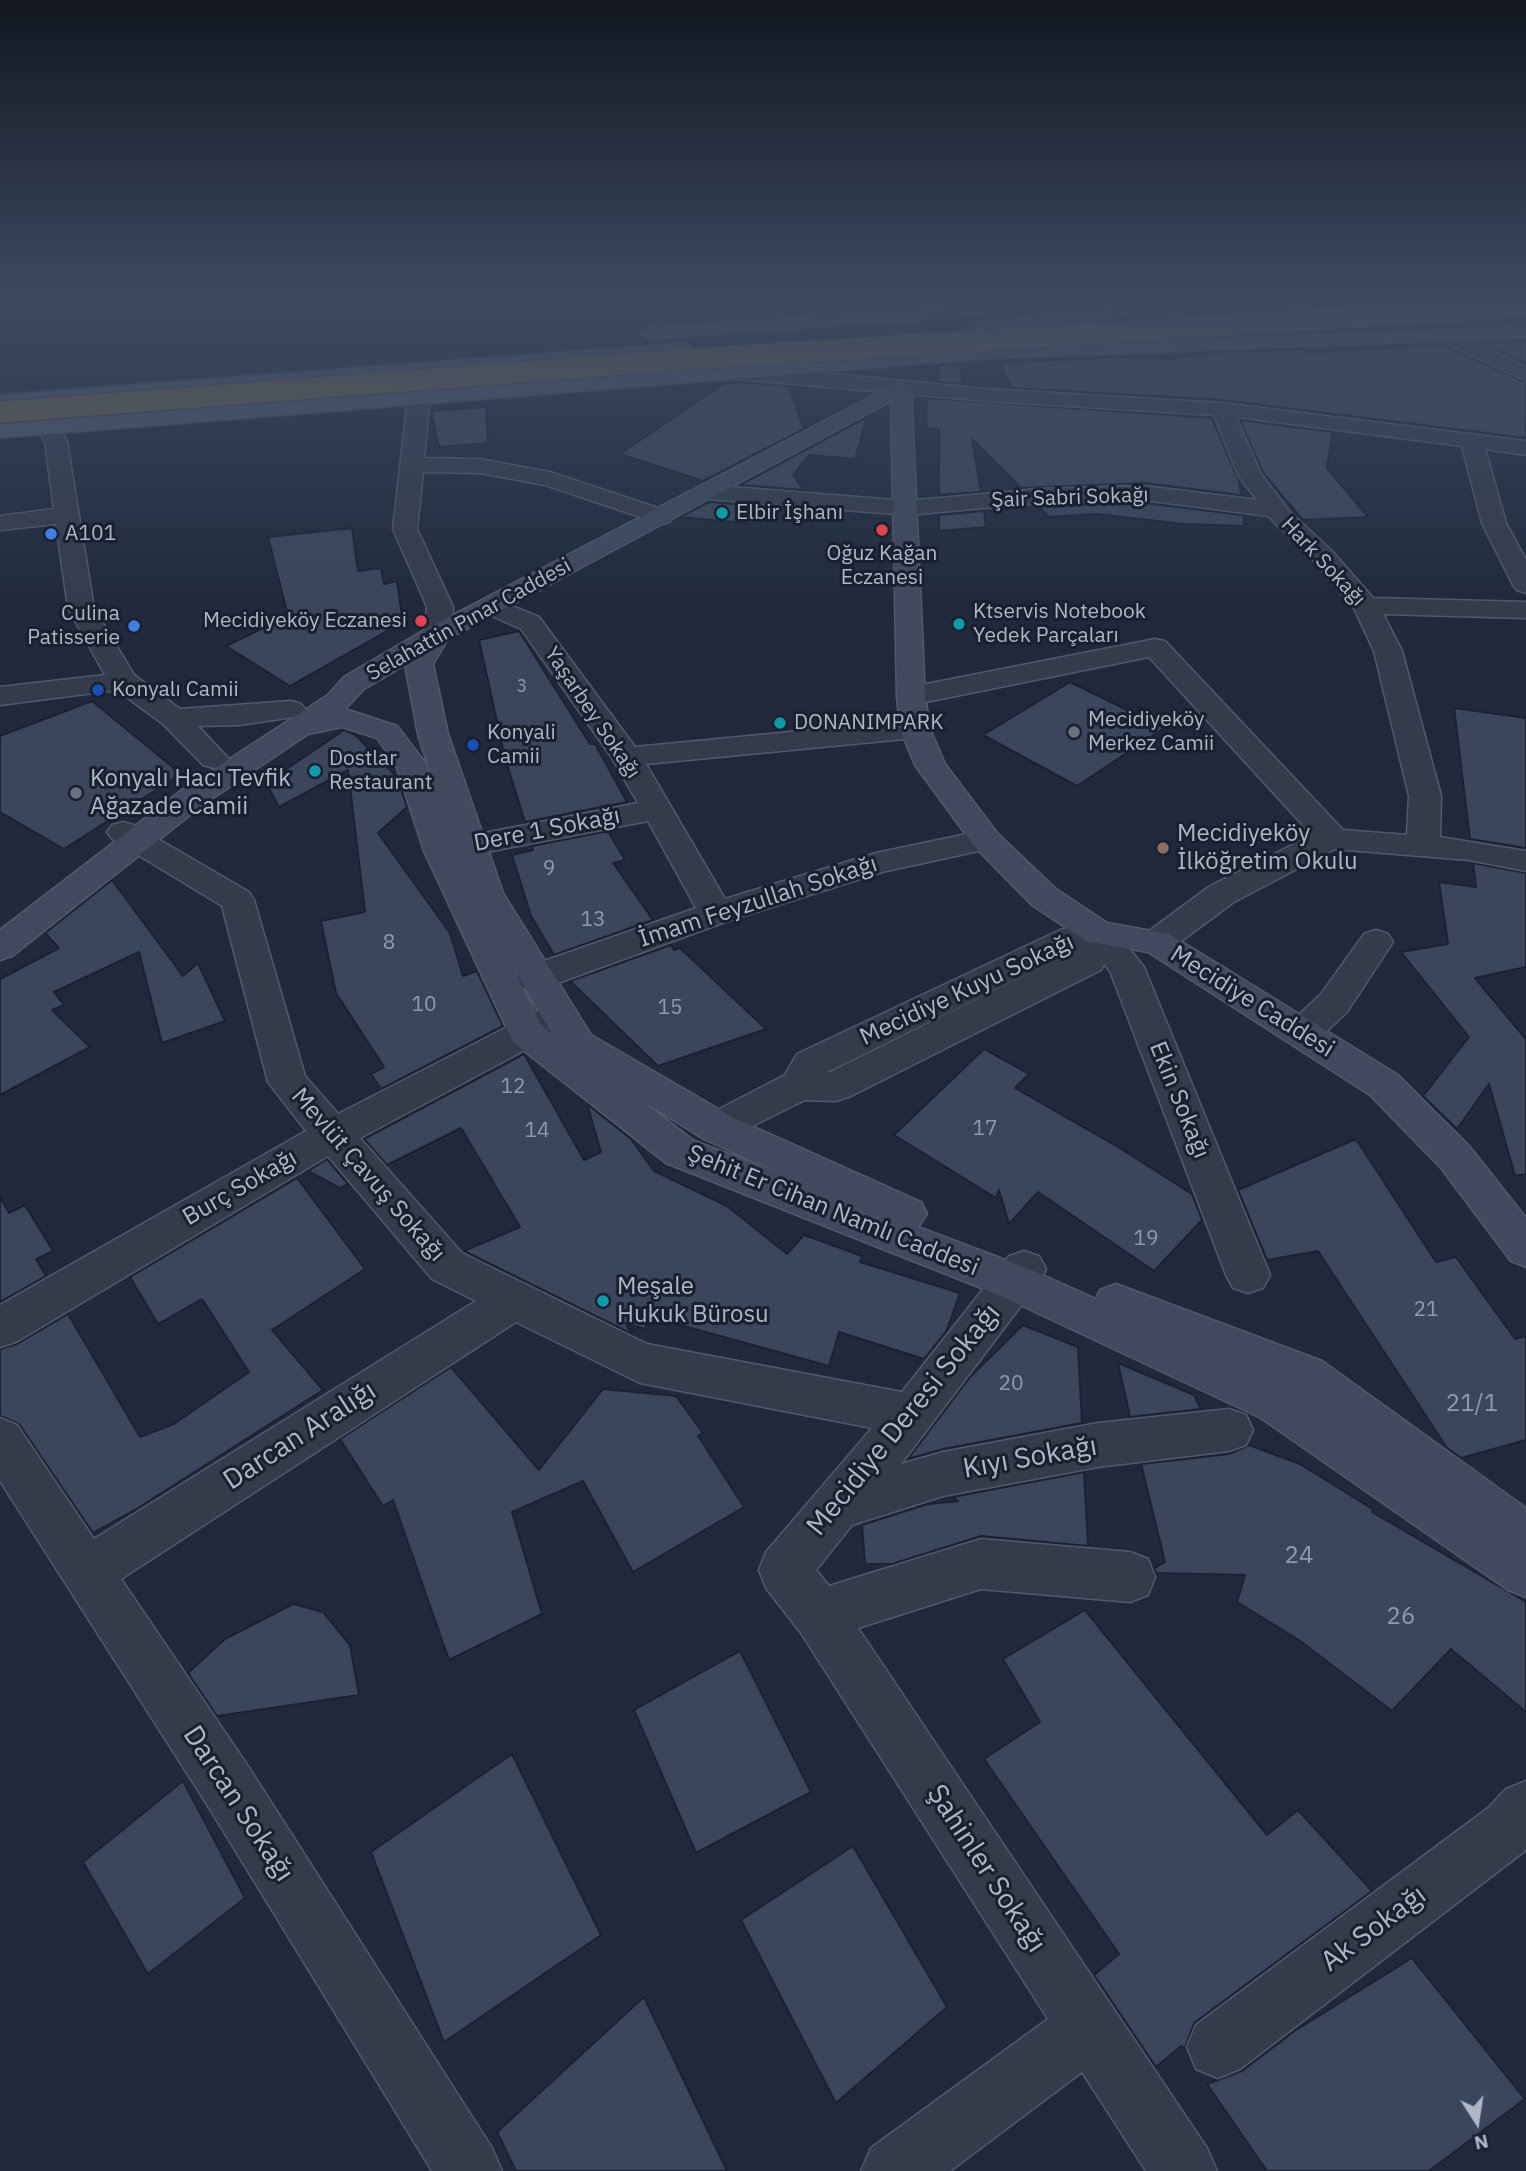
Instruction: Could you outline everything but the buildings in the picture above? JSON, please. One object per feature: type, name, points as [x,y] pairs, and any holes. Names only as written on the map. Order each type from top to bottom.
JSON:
[{"type":"highway","points":[[0,412],[113,403]]},
{"type":"main road","points":[[0,431],[341,403]]},
{"type":"street","points":[[418,403],[405,529],[440,607],[438,634]]},
{"type":"street","name":"Selahattin Pınar Caddesi","points":[[139,841],[214,760],[293,719],[338,701],[354,683],[438,634],[871,403]]},
{"type":"street","name":"Mecidiye Caddesi","points":[[902,403],[911,695],[915,729],[930,765],[986,840],[1044,897],[1098,933],[1157,942],[1384,1085],[1455,1157],[1526,1249]]},
{"type":"street","points":[[1139,403],[1222,409],[1526,448]]},
{"type":"street","name":"Hark Sokağı","points":[[1222,409],[1250,475],[1275,510],[1324,557],[1366,606],[1388,651],[1425,796],[1423,847]]},
{"type":"street","points":[[48,427],[56,442],[81,608],[123,681],[173,718],[214,760]]},
{"type":"street","points":[[1471,440],[1494,523],[1526,584]]},
{"type":"street","points":[[412,465],[479,466],[550,479],[661,517]]},
{"type":"street","name":"Şair Sabri Sokağı","points":[[707,492],[907,508],[1038,496],[1144,493],[1275,510]]},
{"type":"street","points":[[0,523],[67,515]]},
{"type":"street","name":"Yaşarbey Sokağı","points":[[492,606],[530,623],[627,757],[654,810],[716,913]]},
{"type":"street","points":[[1366,606],[1526,610]]},
{"type":"street","name":"Şehit Er Cihan Namlı Caddesi","points":[[438,634],[419,664],[454,848],[486,893],[534,978],[542,1025]]},
{"type":"street","points":[[911,695],[1155,647],[1334,839]]},
{"type":"street","points":[[0,696],[123,681]]},
{"type":"street","points":[[338,701],[356,702],[398,715],[433,734]]},
{"type":"street","points":[[173,718],[239,716],[293,719]]},
{"type":"street","name":"Şehit Er Cihan Namlı Caddesi","points":[[293,719],[344,718],[387,732],[411,764],[542,1025],[680,1152],[1019,1275],[1306,1375],[1526,1538]]},
{"type":"street","name":"Selahattin Pınar Caddesi","points":[[0,924],[139,841],[293,719]]},
{"type":"street","points":[[627,757],[915,729]]},
{"type":"street","name":"Dere 1 Sokağı","points":[[454,848],[654,810]]},
{"type":"street","points":[[1157,942],[1222,894],[1312,845],[1334,839],[1469,850],[1526,861]]},
{"type":"street","name":"İmam Feyzullah Sokağı","points":[[534,978],[716,913],[876,863],[986,840]]},
{"type":"street","name":"Mevlüt Çavuş Sokağı","points":[[139,841],[237,900],[286,1082],[447,1266],[640,1363],[912,1415]]},
{"type":"street","name":"Selahattin Pınar Caddesi","points":[[0,948],[60,890]]},
{"type":"street","name":"Mecidiye Kuyu Sokağı","points":[[718,1128],[800,1085],[835,1087],[1088,961],[1098,933]]},
{"type":"street","name":"Ekin Sokağı","points":[[1098,933],[1126,967],[1248,1275]]},
{"type":"street","points":[[1302,1033],[1334,1003],[1376,942]]},
{"type":"street","name":"Şehit Er Cihan Namlı Caddesi","points":[[542,1025],[718,1128],[1276,1403],[1526,1572]]},
{"type":"street","name":"Burç Sokağı","points":[[0,1328],[332,1135],[542,1025]]},
{"type":"street","name":"Mecidiye Deresi Sokağı","points":[[784,1570],[912,1415],[1019,1275]]},
{"type":"street","name":"Darcan Aralığı","points":[[87,1572],[514,1300]]},
{"type":"street","name":"Kıyı Sokağı","points":[[836,1507],[943,1474],[1098,1445],[1229,1430]]},
{"type":"street","name":"Darcan Sokağı","points":[[0,1440],[228,1786],[468,2171]]},
{"type":"street","points":[[819,1615],[981,1564],[1130,1577]]},
{"type":"street","name":"Şahinler Sokağı","points":[[784,1570],[819,1615],[1184,2171]]},
{"type":"street","name":"Ak Sokağı","points":[[1218,2046],[1508,1828],[1526,1809]]},
{"type":"street","points":[[894,2171],[977,2113],[1089,2027]]},
{"type":"place","name":"Elbir İşhanı","points":[[722,513]]},
{"type":"place","name":"Oğuz Kağan Eczanesi","points":[[882,530]]},
{"type":"place","name":"A101","points":[[51,534]]},
{"type":"place","name":"Mecidiyeköy Eczanesi","points":[[421,621]]},
{"type":"place","name":"Ktservis Notebook Yedek Parçaları","points":[[959,624]]},
{"type":"place","name":"Culina Patisserie","points":[[134,626]]},
{"type":"place","name":"Konyalı Camii","points":[[98,690]]},
{"type":"place","name":"DONANIMPARK","points":[[780,723]]},
{"type":"place","name":"Mecidiyeköy Merkez Camii","points":[[1074,732]]},
{"type":"place","name":"Konyali Camii","points":[[473,745]]},
{"type":"place","name":"Dostlar Restaurant","points":[[315,771]]},
{"type":"place","name":"Konyalı Hacı Tevfik Ağazade Camii","points":[[76,793]]},
{"type":"place","name":"Mecidiyeköy İlköğretim Okulu","points":[[1163,848]]},
{"type":"place","name":"Meşale Hukuk Bürosu","points":[[603,1301]]}]
